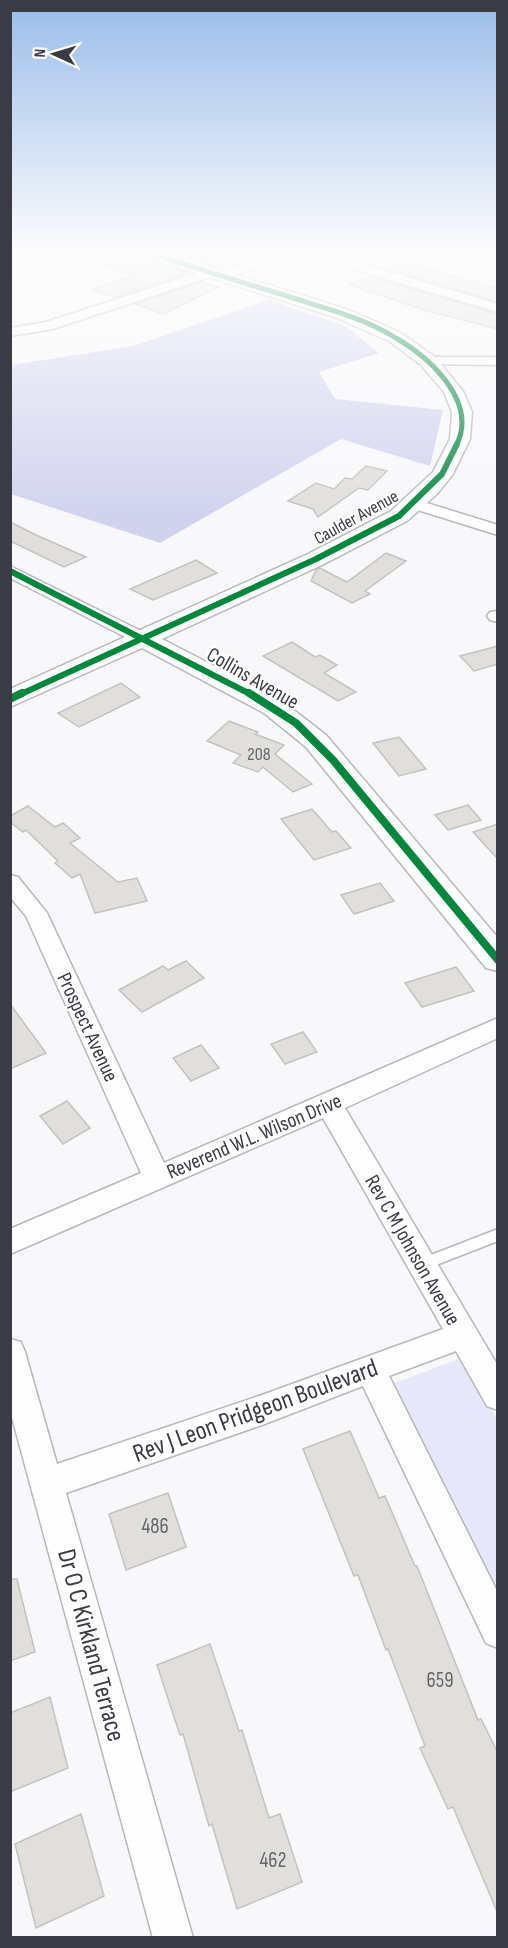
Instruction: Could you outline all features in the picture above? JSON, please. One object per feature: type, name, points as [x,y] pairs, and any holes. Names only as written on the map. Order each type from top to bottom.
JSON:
[{"type":"street","name":"Caulder Avenue","points":[[10,699],[359,537],[399,516],[414,504],[451,459],[460,439],[463,423],[462,412],[453,391],[428,361],[402,342]]},
{"type":"street","points":[[428,361],[498,361]]},
{"type":"street","points":[[414,504],[498,530]]},
{"type":"street","name":"Collins Avenue","points":[[10,571],[265,703],[296,723],[316,741],[498,960]]},
{"type":"street","name":"Prospect Avenue","points":[[10,882],[36,913],[157,1178]]},
{"type":"street","name":"Reverend W.L. Wilson Drive","points":[[10,1242],[329,1104],[498,1027]]},
{"type":"street","name":"Rev C M Johnson Avenue","points":[[329,1104],[498,1396]]},
{"type":"street","name":"Rev J Leon Pridgeon Boulevard","points":[[48,1483],[262,1410],[462,1335]]},
{"type":"street","name":"Dr O C Kirkland Terrace","points":[[10,1352],[173,1938]]},
{"type":"street","points":[[370,1369],[498,1631]]},
{"type":"lane","points":[[423,1264],[498,1234]]},
{"type":"shaded area","points":[[145,342],[365,342],[379,353],[319,372],[335,399],[443,410],[430,466],[341,439],[160,543],[11,494],[11,365],[133,346]]},
{"type":"shaded area","points":[[464,1357],[497,1419],[497,1595],[392,1384]]},
{"type":"building","points":[[366,466],[387,471],[368,490],[359,488],[318,517],[313,509],[288,501],[316,483],[334,489],[345,478],[352,479]]},
{"type":"building","points":[[10,522],[86,557],[64,567],[10,541]]},
{"type":"building","points":[[386,553],[406,561],[365,591],[370,594],[352,603],[311,581],[316,570],[320,568],[347,582]]},
{"type":"building","points":[[196,560],[217,573],[153,600],[130,589]]},
{"type":"building","points":[[292,642],[315,657],[320,655],[337,665],[324,673],[356,692],[338,701],[263,656]]},
{"type":"building","points":[[498,646],[498,664],[474,671],[460,656]]},
{"type":"building","points":[[121,683],[140,697],[79,727],[58,713]]},
{"type":"building","points":[[229,721],[284,745],[275,754],[312,784],[293,792],[263,767],[258,772],[233,763],[241,755],[207,741]]},
{"type":"building","points":[[399,737],[426,769],[399,776],[373,743]]},
{"type":"building","points":[[468,805],[481,820],[448,830],[435,815]]},
{"type":"building","points":[[28,806],[55,827],[63,823],[80,838],[70,843],[118,882],[137,878],[147,901],[95,913],[80,874],[72,878],[55,863],[58,861],[26,830],[23,832],[10,822],[10,816]]},
{"type":"building","points":[[312,809],[332,832],[336,831],[351,848],[314,860],[281,819]]},
{"type":"building","points":[[498,824],[498,859],[473,832]]},
{"type":"building","points":[[380,883],[394,901],[354,914],[341,895]]},
{"type":"building","points":[[186,961],[204,978],[142,1012],[119,990],[163,966],[168,970]]},
{"type":"building","points":[[456,967],[474,991],[422,1007],[405,983]]},
{"type":"building","points":[[10,1004],[46,1053],[10,1069]]},
{"type":"building","points":[[303,1032],[317,1052],[285,1064],[271,1044]]},
{"type":"building","points":[[201,1045],[219,1068],[191,1081],[173,1058]]},
{"type":"building","points":[[67,1101],[90,1128],[63,1144],[40,1116]]},
{"type":"building","points":[[350,1431],[379,1498],[385,1496],[415,1566],[417,1566],[478,1720],[481,1719],[498,1753],[498,1914],[453,1807],[448,1809],[420,1748],[425,1746],[388,1649],[386,1650],[358,1575],[354,1576],[303,1449]]},
{"type":"building","points":[[168,1493],[186,1547],[126,1570],[109,1514]]},
{"type":"building","points":[[10,1579],[17,1579],[35,1652],[10,1661]]},
{"type":"building","points":[[210,1644],[239,1731],[242,1730],[269,1818],[280,1814],[302,1882],[237,1909],[212,1824],[209,1826],[183,1734],[180,1735],[157,1665]]},
{"type":"building","points":[[50,1697],[68,1768],[10,1792],[10,1713]]},
{"type":"building","points":[[81,1814],[104,1896],[36,1928],[15,1844]]},
{"type":"cycle path","points":[[10,699],[316,559],[399,516],[429,489],[442,474],[460,439],[462,412],[453,391],[428,361],[402,342]]},
{"type":"cycle path","points":[[10,571],[249,693],[296,723],[333,760],[498,960]]}]
